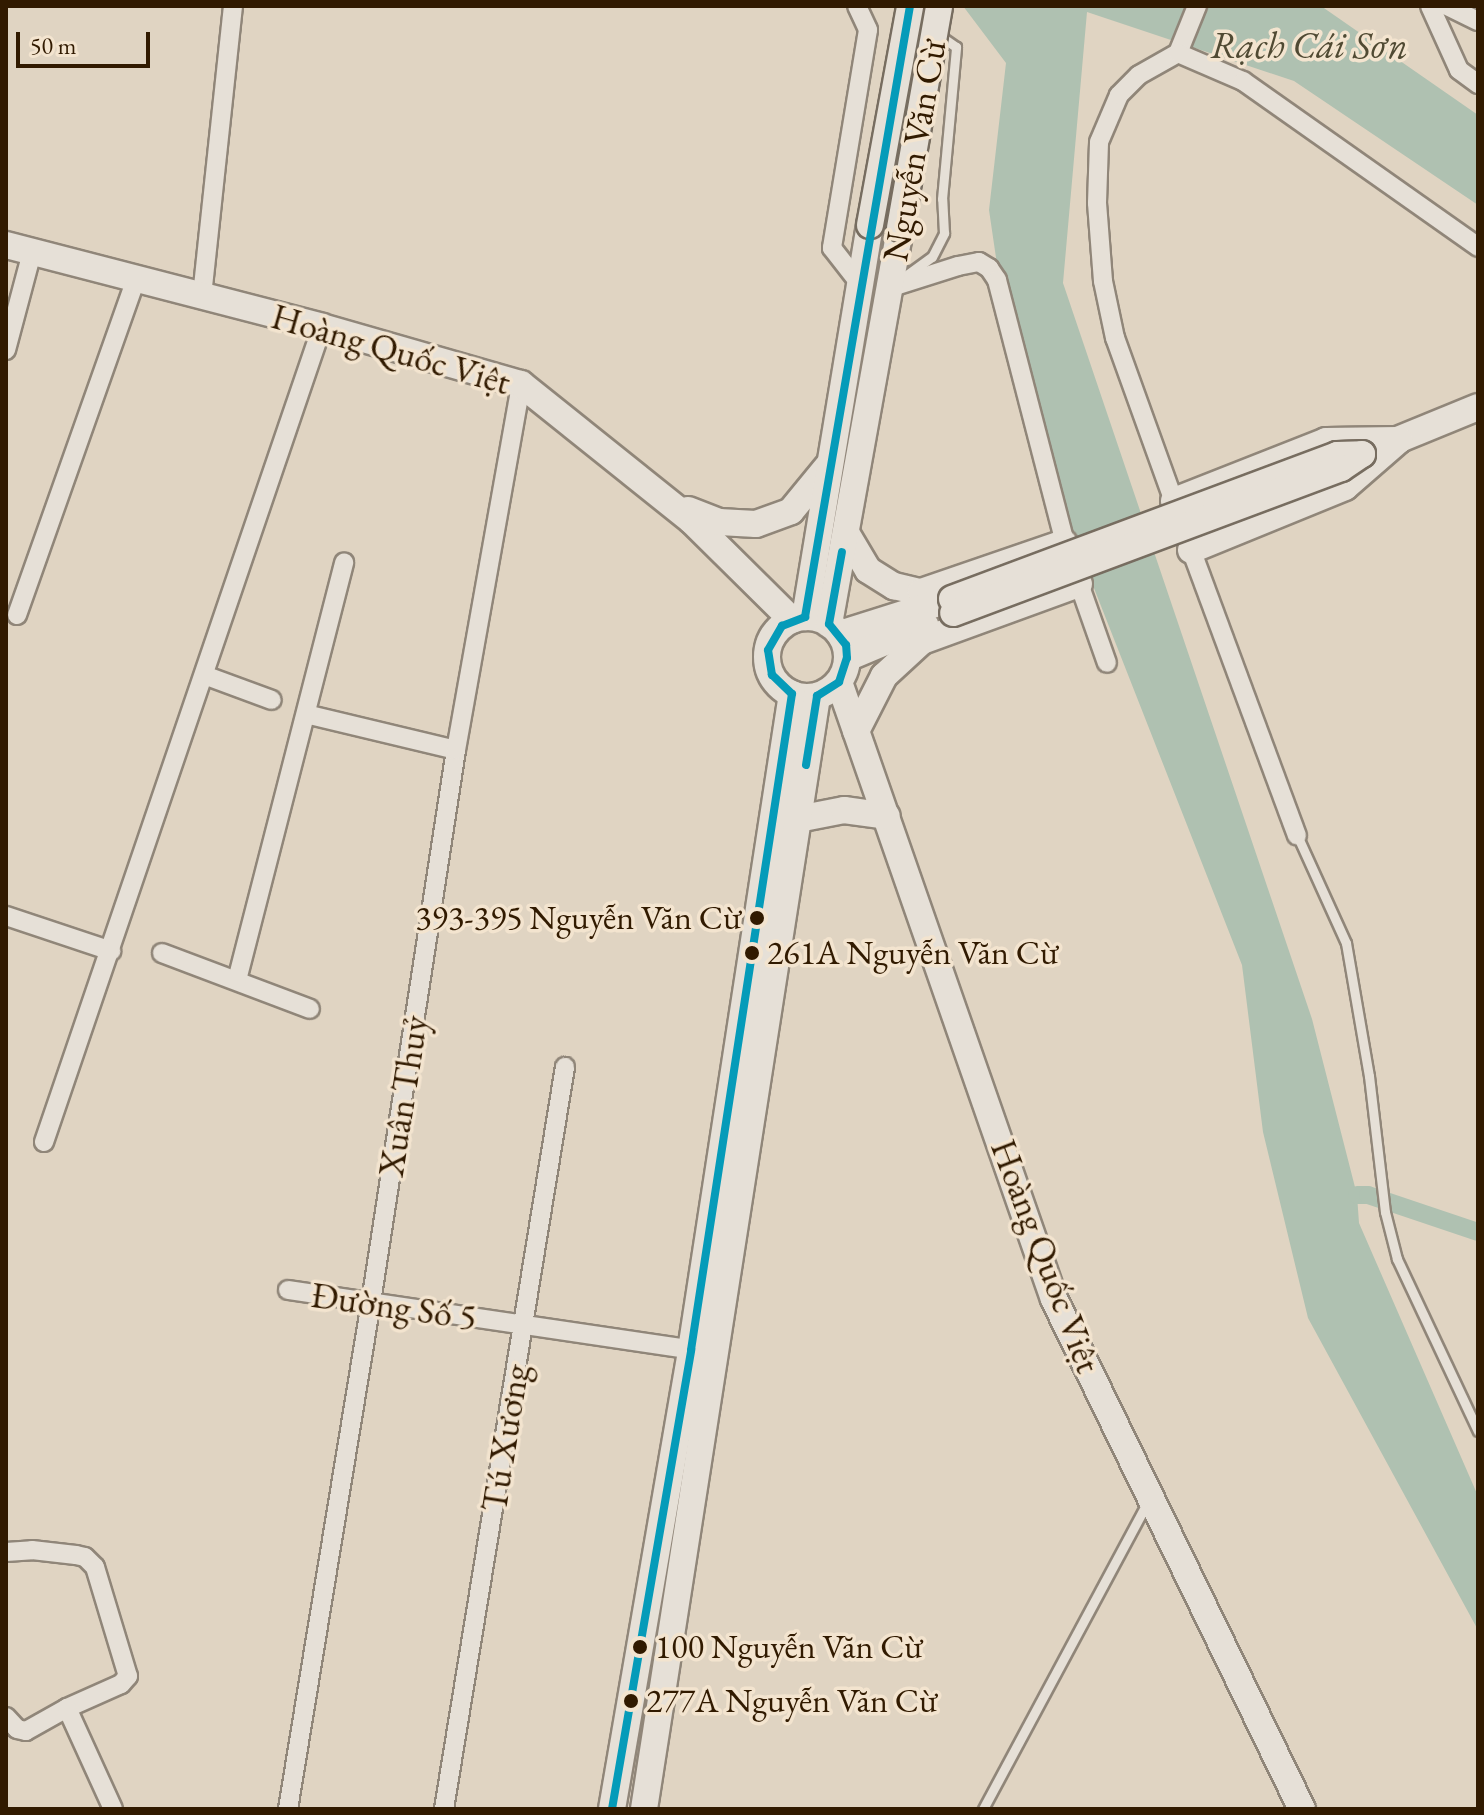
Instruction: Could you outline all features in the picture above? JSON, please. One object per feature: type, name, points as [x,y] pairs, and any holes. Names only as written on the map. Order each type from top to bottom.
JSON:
[{"type":"street","points":[[202,296],[233,6]]},
{"type":"street","points":[[857,6],[868,30],[832,248],[860,284]]},
{"type":"street","name":"Nguyễn Văn Cừ","points":[[612,1809],[703,1352],[798,819],[820,653],[832,456],[910,6]]},
{"type":"street","name":"Nguyễn Văn Cừ","points":[[644,1809],[703,1352],[820,653],[846,533],[939,6]]},
{"type":"street","points":[[1197,6],[1178,53],[1139,75],[1119,95],[1099,142],[1097,203],[1103,281],[1115,338],[1297,835]]},
{"type":"street","points":[[1430,6],[1459,70],[1478,84]]},
{"type":"street","points":[[1447,6],[1478,21]]},
{"type":"street","points":[[1178,53],[1243,81],[1478,247]]},
{"type":"street","name":"Hoàng Quốc Việt","points":[[6,245],[135,281],[322,327],[521,384],[670,503],[820,653],[856,731],[887,816],[1054,1299],[1302,1809]]},
{"type":"street","points":[[6,350],[32,252]]},
{"type":"street","points":[[889,288],[979,262],[989,268],[997,280],[1064,543],[1107,663]]},
{"type":"street","points":[[17,615],[135,281]]},
{"type":"street","points":[[44,1142],[322,327]]},
{"type":"street","name":"Xuân Thuỷ","points":[[288,1809],[371,1302],[456,750],[521,384]]},
{"type":"street","points":[[820,653],[952,606],[1337,455],[1362,454],[1478,407]]},
{"type":"street","points":[[1174,501],[1326,441],[1399,440]]},
{"type":"street","points":[[1191,550],[1345,487],[1399,440]]},
{"type":"street","points":[[670,503],[719,522],[756,524],[791,511],[821,478],[832,456]]},
{"type":"street","points":[[846,533],[868,570],[894,586],[921,592],[1064,543]]},
{"type":"street","points":[[237,980],[344,562]]},
{"type":"street","points":[[856,731],[884,676],[922,641],[1079,584]]},
{"type":"street","points":[[204,675],[272,700]]},
{"type":"street","points":[[306,714],[456,750]]},
{"type":"street","points":[[798,819],[844,810],[887,816]]},
{"type":"street","points":[[6,916],[111,951]]},
{"type":"street","points":[[162,953],[310,1009]]},
{"type":"street","name":"Tú Xương","points":[[444,1809],[565,1067]]},
{"type":"street","name":"Đường Số 5","points":[[288,1290],[703,1352]]},
{"type":"street","points":[[6,1552],[32,1550],[76,1555],[85,1557],[95,1567],[128,1676],[121,1684],[67,1708],[26,1731],[17,1729],[6,1717]]},
{"type":"street","points":[[67,1708],[113,1809]]},
{"type":"lane","points":[[889,288],[932,257],[944,233],[942,199],[956,47],[896,6]]},
{"type":"lane","points":[[1297,835],[1346,943],[1369,1076],[1385,1212],[1405,1279],[1478,1431]]},
{"type":"lane","points":[[983,1809],[1150,1498]]},
{"type":"water","name":"Rạch Cái Sơn","points":[[963,6],[1321,6],[1478,115],[1478,205],[1294,81],[1087,12],[1063,283],[1312,1019],[1357,1195],[1359,1223],[1478,1496],[1478,1630],[1308,1318],[1263,1132],[1242,965],[1015,387],[989,210],[1006,63]]},
{"type":"waterway","points":[[1357,1195],[1368,1195],[1478,1232]]},
{"type":"transit line","points":[[612,1809],[691,1350],[792,694],[772,675],[768,650],[782,626],[805,617],[910,6]]},
{"type":"transit line","points":[[806,765],[817,696],[839,682],[847,658],[846,645],[829,624],[842,552]]},
{"type":"place","name":"393-395 Nguyễn Văn Cừ","points":[[757,918]]},
{"type":"place","name":"261A Nguyễn Văn Cừ","points":[[752,953]]},
{"type":"place","name":"100 Nguyễn Văn Cừ","points":[[640,1647]]},
{"type":"place","name":"277A Nguyễn Văn Cừ","points":[[631,1701]]}]
